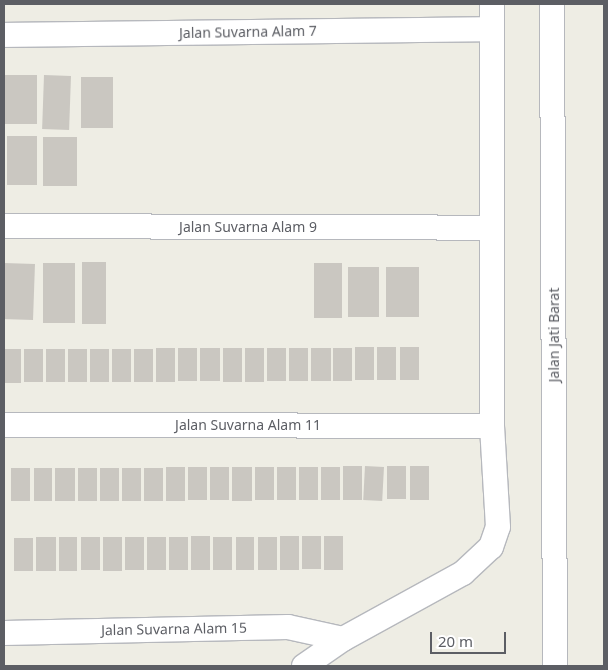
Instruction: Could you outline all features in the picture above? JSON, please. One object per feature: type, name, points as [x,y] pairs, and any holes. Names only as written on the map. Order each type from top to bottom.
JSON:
[{"type":"street","points":[[304,666],[343,639],[463,573],[491,547],[498,527],[492,426],[492,4]]},
{"type":"street","name":"Jalan Jati Barat","points":[[552,4],[555,666]]},
{"type":"street","name":"Jalan Suvarna Alam 7","points":[[4,35],[492,29]]},
{"type":"street","name":"Jalan Suvarna Alam 9","points":[[4,226],[492,228]]},
{"type":"street","name":"Jalan Suvarna Alam 11","points":[[4,425],[492,426]]},
{"type":"street","name":"Jalan Suvarna Alam 15","points":[[4,633],[288,627],[343,639]]},
{"type":"building","points":[[4,75],[37,75],[37,124],[4,124]]},
{"type":"building","points":[[44,75],[71,76],[69,130],[42,129]]},
{"type":"building","points":[[81,77],[113,77],[113,128],[81,128]]},
{"type":"building","points":[[7,136],[37,136],[37,185],[7,185]]},
{"type":"building","points":[[43,137],[77,137],[77,186],[43,186]]},
{"type":"building","points":[[82,262],[106,262],[106,324],[82,324]]},
{"type":"building","points":[[4,263],[35,264],[33,320],[4,319]]},
{"type":"building","points":[[43,263],[75,263],[75,323],[43,323]]},
{"type":"building","points":[[314,263],[342,263],[342,318],[314,318]]},
{"type":"building","points":[[348,267],[379,267],[379,317],[348,317]]},
{"type":"building","points":[[386,267],[419,267],[419,317],[386,317]]},
{"type":"building","points":[[355,347],[374,347],[374,380],[355,380]]},
{"type":"building","points":[[377,347],[396,347],[396,380],[377,380]]},
{"type":"building","points":[[400,347],[419,347],[419,380],[400,380]]},
{"type":"building","points":[[156,348],[175,348],[175,382],[156,382]]},
{"type":"building","points":[[178,348],[197,348],[197,381],[178,381]]},
{"type":"building","points":[[200,348],[220,348],[220,381],[200,381]]},
{"type":"building","points":[[223,348],[242,348],[242,382],[223,382]]},
{"type":"building","points":[[245,348],[264,348],[264,382],[245,382]]},
{"type":"building","points":[[267,348],[286,348],[286,381],[267,381]]},
{"type":"building","points":[[289,348],[308,348],[308,381],[289,381]]},
{"type":"building","points":[[311,348],[331,348],[331,381],[311,381]]},
{"type":"building","points":[[333,348],[352,348],[352,381],[333,381]]},
{"type":"building","points":[[4,349],[21,349],[21,383],[4,383]]},
{"type":"building","points":[[24,349],[43,349],[43,382],[24,382]]},
{"type":"building","points":[[46,349],[65,349],[65,382],[46,382]]},
{"type":"building","points":[[68,349],[87,349],[87,382],[68,382]]},
{"type":"building","points":[[90,349],[109,349],[109,382],[90,382]]},
{"type":"building","points":[[112,349],[131,349],[131,382],[112,382]]},
{"type":"building","points":[[134,349],[153,349],[153,382],[134,382]]},
{"type":"building","points":[[343,466],[362,466],[362,500],[343,500]]},
{"type":"building","points":[[365,466],[384,467],[382,501],[363,500]]},
{"type":"building","points":[[387,466],[406,466],[406,499],[387,499]]},
{"type":"building","points":[[410,466],[429,466],[429,500],[410,500]]},
{"type":"building","points":[[166,467],[185,467],[185,501],[166,501]]},
{"type":"building","points":[[188,467],[207,467],[207,500],[188,500]]},
{"type":"building","points":[[210,467],[229,467],[229,500],[210,500]]},
{"type":"building","points":[[232,467],[252,467],[252,501],[232,501]]},
{"type":"building","points":[[255,467],[274,467],[274,500],[255,500]]},
{"type":"building","points":[[277,467],[296,467],[296,500],[277,500]]},
{"type":"building","points":[[299,467],[318,467],[318,500],[299,500]]},
{"type":"building","points":[[321,467],[340,467],[340,500],[321,500]]},
{"type":"building","points":[[11,468],[30,468],[30,501],[11,501]]},
{"type":"building","points":[[34,468],[52,468],[52,501],[34,501]]},
{"type":"building","points":[[55,468],[75,468],[75,501],[55,501]]},
{"type":"building","points":[[78,468],[97,468],[97,501],[78,501]]},
{"type":"building","points":[[100,468],[119,468],[119,501],[100,501]]},
{"type":"building","points":[[122,468],[141,468],[141,501],[122,501]]},
{"type":"building","points":[[144,468],[163,468],[163,501],[144,501]]},
{"type":"building","points":[[191,536],[210,536],[210,570],[191,570]]},
{"type":"building","points":[[280,536],[299,536],[299,570],[280,570]]},
{"type":"building","points":[[302,536],[321,536],[321,569],[302,569]]},
{"type":"building","points":[[324,536],[343,536],[343,570],[324,570]]},
{"type":"building","points":[[36,537],[56,537],[56,571],[36,571]]},
{"type":"building","points":[[59,537],[77,537],[77,571],[59,571]]},
{"type":"building","points":[[81,537],[100,537],[100,570],[81,570]]},
{"type":"building","points":[[103,537],[122,537],[122,571],[103,571]]},
{"type":"building","points":[[125,537],[144,537],[144,570],[125,570]]},
{"type":"building","points":[[147,537],[166,537],[166,570],[147,570]]},
{"type":"building","points":[[169,537],[188,537],[188,570],[169,570]]},
{"type":"building","points":[[213,537],[232,537],[232,570],[213,570]]},
{"type":"building","points":[[236,537],[254,537],[254,570],[236,570]]},
{"type":"building","points":[[258,537],[277,537],[277,570],[258,570]]},
{"type":"building","points":[[14,538],[33,538],[33,571],[14,571]]}]
